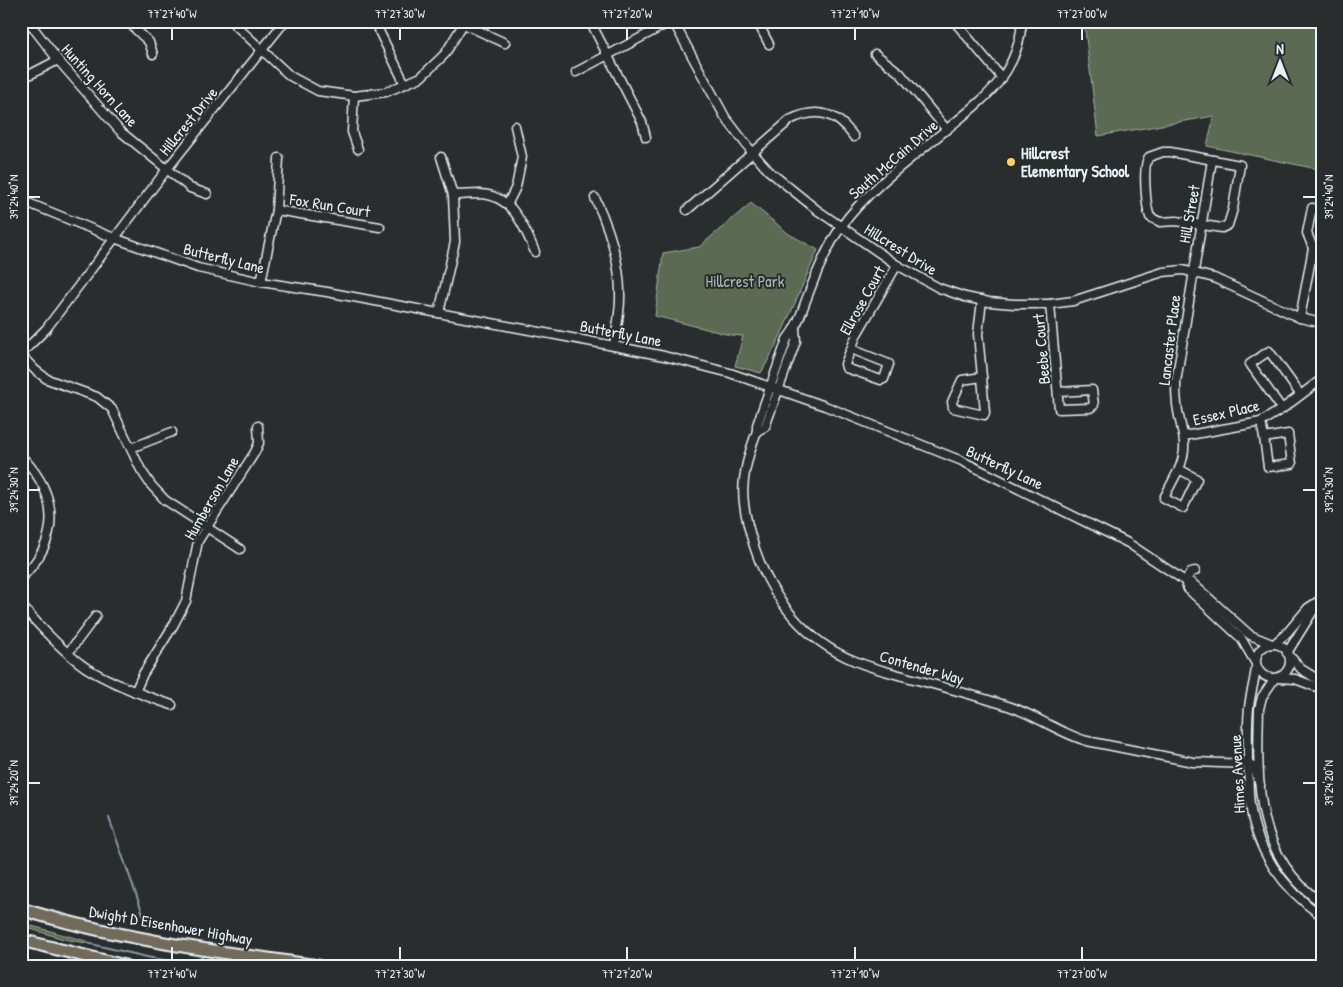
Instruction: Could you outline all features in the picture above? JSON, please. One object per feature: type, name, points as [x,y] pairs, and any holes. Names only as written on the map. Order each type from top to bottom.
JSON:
[{"type":"highway","name":"Dwight D Eisenhower Highway","points":[[21,909],[147,940],[318,966]]},
{"type":"highway","points":[[21,940],[125,966]]},
{"type":"street","name":"Hunting Horn Lane","points":[[28,21],[58,60],[120,131],[190,188],[208,194]]},
{"type":"street","points":[[126,21],[149,42],[153,54]]},
{"type":"street","points":[[231,21],[290,76],[318,91],[354,96],[386,92],[421,77],[445,54],[464,22],[504,43]]},
{"type":"street","name":"Hillcrest Drive","points":[[21,354],[46,330],[167,169],[285,21]]},
{"type":"street","points":[[590,21],[642,122],[646,137]]},
{"type":"street","points":[[576,72],[672,21]]},
{"type":"street","name":"Hillcrest Drive","points":[[672,21],[725,117],[769,171],[841,227],[897,265],[939,288],[982,300],[1014,304],[1050,304],[1074,301],[1163,272],[1183,270],[1214,278],[1300,318],[1322,323]]},
{"type":"street","points":[[756,21],[769,44]]},
{"type":"street","points":[[954,21],[1002,78]]},
{"type":"street","name":"South McCain Drive","points":[[770,387],[787,339],[795,329],[821,262],[841,227],[873,192],[985,99],[1002,78],[1014,57],[1022,21]]},
{"type":"street","points":[[379,31],[404,84]]},
{"type":"street","points":[[875,54],[900,73],[947,130]]},
{"type":"street","points":[[21,75],[29,75],[58,60]]},
{"type":"street","points":[[354,96],[352,132],[358,149]]},
{"type":"street","points":[[687,210],[790,120],[811,112],[826,114],[843,123],[854,137]]},
{"type":"street","points":[[508,203],[516,187],[522,157],[515,126]]},
{"type":"street","points":[[1163,152],[1212,160],[1240,165],[1233,209],[1228,225],[1222,228],[1176,221],[1160,222],[1150,217],[1147,205],[1146,164],[1149,157],[1163,152]]},
{"type":"street","points":[[439,313],[455,242],[453,195],[441,157]]},
{"type":"street","points":[[261,282],[276,210],[279,158]]},
{"type":"street","name":"Hill Street","points":[[1192,272],[1212,160]]},
{"type":"street","points":[[453,195],[482,194],[508,203],[525,228],[535,252]]},
{"type":"street","points":[[595,198],[606,221],[616,254],[620,299],[614,346]]},
{"type":"street","name":"Butterfly Lane","points":[[21,200],[114,238],[198,268],[261,282],[439,313],[664,356],[710,367],[825,406],[962,461],[1128,543],[1189,582],[1250,634],[1273,644]]},
{"type":"street","points":[[1300,318],[1314,248],[1307,233],[1312,208],[1322,210]]},
{"type":"street","name":"Fox Run Court","points":[[276,210],[380,227]]},
{"type":"street","points":[[1314,248],[1322,242]]},
{"type":"street","name":"Ellrose Court","points":[[851,349],[889,364],[884,379],[881,380],[846,368],[845,364],[856,334],[897,265]]},
{"type":"street","name":"Lancaster Place","points":[[1179,469],[1197,479],[1183,508],[1164,498],[1179,469],[1185,451],[1184,436],[1178,410],[1176,382],[1192,272]]},
{"type":"street","points":[[982,300],[978,334],[982,377],[985,413],[982,416],[953,408],[952,402],[962,380],[982,377]]},
{"type":"street","name":"Beebe Court","points":[[1050,304],[1058,392],[1060,409],[1090,408],[1094,405],[1092,390],[1058,392]]},
{"type":"street","name":"South McCain Drive","points":[[779,390],[796,341],[795,329]]},
{"type":"street","points":[[1282,408],[1250,364],[1268,351],[1300,394]]},
{"type":"street","points":[[21,354],[35,370],[47,379],[88,393],[112,408],[141,470],[151,485],[165,500],[240,550]]},
{"type":"street","name":"Essex Place","points":[[1184,436],[1261,422],[1322,379]]},
{"type":"street","name":"Contender Way","points":[[770,387],[745,469],[742,488],[743,507],[763,572],[772,589],[792,616],[824,645],[839,654],[864,664],[1016,708],[1087,742],[1193,762],[1248,764]]},
{"type":"street","name":"Contender Way","points":[[757,431],[764,428],[779,390]]},
{"type":"street","points":[[1261,422],[1268,467],[1292,464],[1288,434],[1264,438]]},
{"type":"street","name":"Humberson Lane","points":[[135,692],[143,674],[186,601],[198,541],[255,452],[259,443],[258,426]]},
{"type":"street","points":[[131,448],[172,432]]},
{"type":"street","points":[[21,578],[41,556],[48,534],[50,513],[46,490],[33,468],[23,458]]},
{"type":"street","name":"Butterfly Lane","points":[[1189,582],[1188,589],[1241,638],[1256,664]]},
{"type":"street","points":[[1320,601],[1308,608],[1287,633],[1273,644],[1262,648],[1258,652],[1256,664],[1262,675],[1266,677],[1295,679],[1322,689]]},
{"type":"street","points":[[1277,678],[1283,675],[1289,666],[1288,654],[1320,601]]},
{"type":"street","points":[[21,605],[68,653],[84,666],[102,677],[135,692],[172,706]]},
{"type":"street","points":[[68,653],[96,616]]},
{"type":"street","points":[[1273,644],[1282,647],[1301,669],[1322,682]]},
{"type":"street","name":"Himes Avenue","points":[[1256,664],[1249,707],[1248,764],[1251,812],[1258,837],[1268,861],[1285,884],[1322,916]]},
{"type":"street","name":"Himes Avenue","points":[[1277,678],[1262,697],[1259,708],[1260,785],[1263,815],[1267,830],[1279,856],[1299,883],[1322,903]]},
{"type":"street","points":[[1248,764],[1255,769],[1260,785]]},
{"type":"green space","points":[[1084,21],[1322,21],[1322,170],[1207,146],[1214,116],[1098,136]]},
{"type":"green space","name":"Hillcrest Park","points":[[751,203],[789,234],[818,250],[784,328],[761,373],[735,366],[743,336],[730,335],[655,316],[663,253],[699,247]]},
{"type":"green space","points":[[21,923],[91,944],[64,939],[21,926]]},
{"type":"waterway","points":[[109,818],[148,928]]},
{"type":"waterway","points":[[91,944],[147,957],[200,966]]},
{"type":"place","name":"Hillcrest Elementary School","points":[[1011,162]]}]
